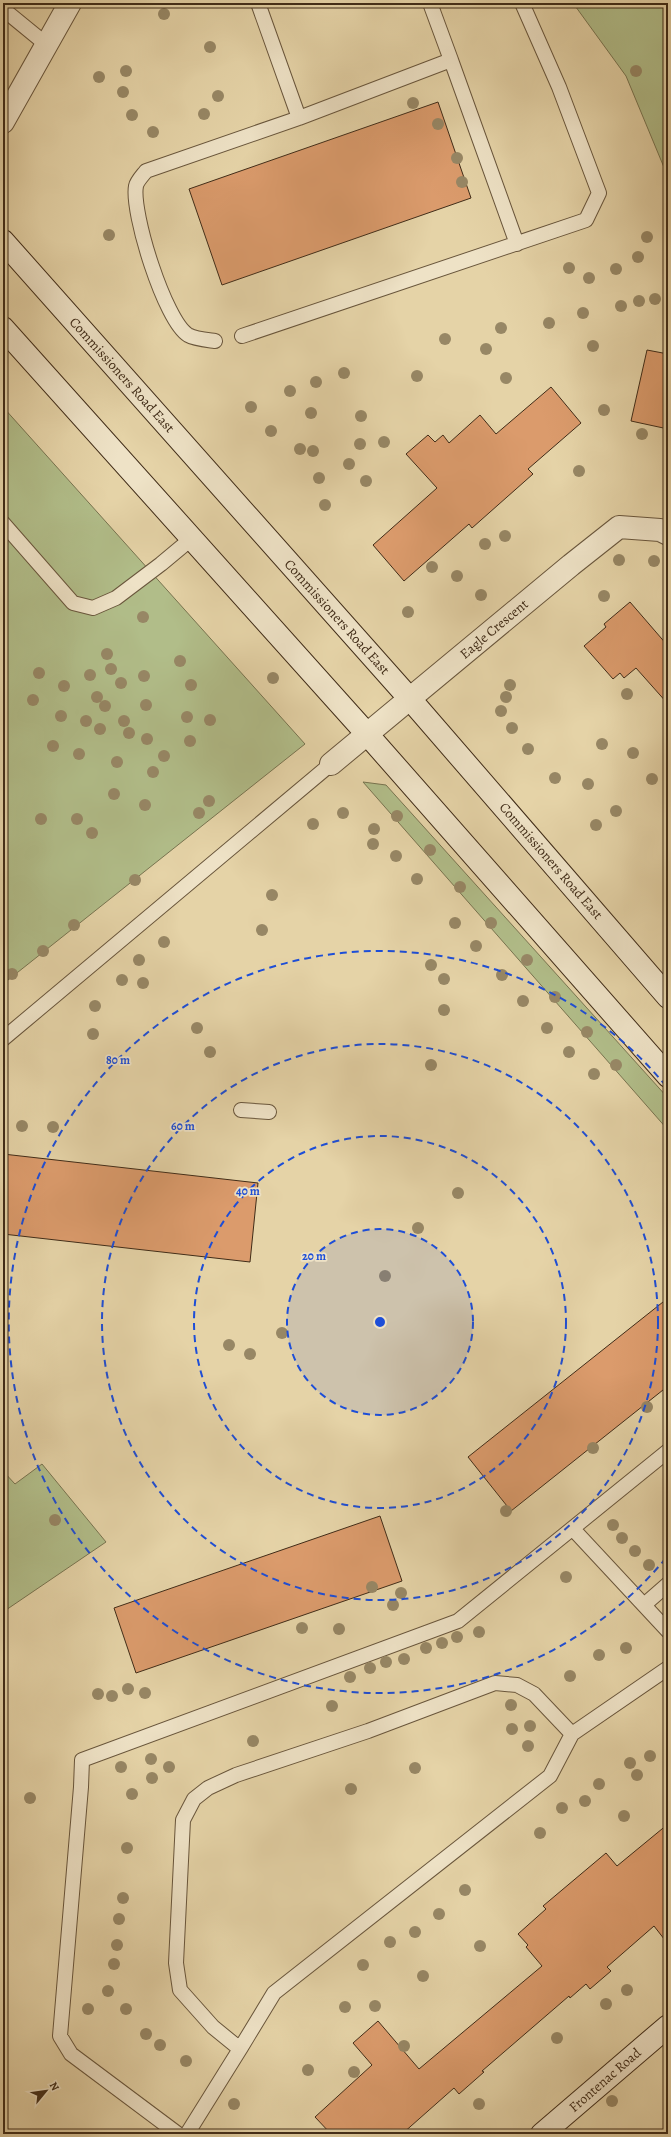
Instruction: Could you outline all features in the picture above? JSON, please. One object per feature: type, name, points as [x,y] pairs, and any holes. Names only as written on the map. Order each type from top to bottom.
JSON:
[{"type":"main road","points":[[3,122],[70,3]]},
{"type":"main road","name":"Commissioners Road East","points":[[3,241],[410,699],[668,997]]},
{"type":"main road","points":[[3,328],[190,539],[367,734],[668,1076]]},
{"type":"main road","name":"Eagle Crescent","points":[[331,764],[619,527],[660,530],[668,534]]},
{"type":"main road","name":"Frontenac Road","points":[[542,2134],[668,2026]]},
{"type":"lane","points":[[258,3],[299,118]]},
{"type":"lane","points":[[430,3],[517,244]]},
{"type":"lane","points":[[242,336],[586,220],[599,193],[559,86],[522,3]]},
{"type":"lane","points":[[3,9],[46,45]]},
{"type":"lane","points":[[216,341],[188,335],[171,314],[157,282],[136,205],[136,185],[146,171],[299,118],[451,60]]},
{"type":"lane","points":[[3,524],[73,603],[93,608],[116,598],[161,564],[190,539]]},
{"type":"lane","points":[[3,1039],[331,764]]},
{"type":"lane","points":[[241,1110],[269,1112]]},
{"type":"lane","points":[[178,2134],[71,2054],[60,2036],[81,1795],[82,1760],[458,1621],[668,1451]]},
{"type":"lane","points":[[573,1529],[668,1631]]},
{"type":"lane","points":[[644,1605],[668,1584]]},
{"type":"lane","points":[[187,2134],[274,1993],[550,1776],[572,1734],[668,1668]]},
{"type":"lane","points":[[240,2049],[213,2027],[180,1990],[176,1963],[183,1820],[194,1799],[208,1788],[236,1775],[368,1731],[495,1683],[517,1685],[534,1694],[572,1734]]},
{"type":"green space","points":[[573,3],[668,3],[668,177],[626,76]]},
{"type":"green space","points":[[3,407],[305,744],[3,984]]},
{"type":"green space","points":[[363,782],[386,785],[668,1098],[668,1130]]},
{"type":"green space","points":[[42,1464],[106,1542],[3,1612],[3,1471],[15,1484]]},
{"type":"building","points":[[438,102],[471,198],[222,285],[189,189]]},
{"type":"building","points":[[647,350],[668,354],[668,429],[631,421]]},
{"type":"building","points":[[551,387],[581,423],[528,469],[533,474],[472,528],[469,524],[404,581],[373,545],[437,488],[406,454],[428,435],[435,442],[443,435],[449,443],[480,415],[496,434]]},
{"type":"building","points":[[630,602],[668,646],[668,704],[636,668],[624,678],[620,673],[613,679],[584,646],[606,627],[604,624]]},
{"type":"building","points":[[3,1154],[258,1183],[250,1262],[3,1234]]},
{"type":"building","points":[[668,1298],[668,1386],[511,1511],[468,1457]]},
{"type":"building","points":[[380,1516],[402,1581],[136,1673],[114,1608]]},
{"type":"building","points":[[668,1824],[668,1944],[654,1926],[607,1967],[611,1971],[590,1989],[586,1984],[570,1998],[569,1996],[482,2071],[484,2072],[459,2094],[454,2088],[402,2134],[331,2134],[315,2117],[372,2065],[353,2043],[378,2021],[419,2069],[542,1966],[526,1947],[528,1945],[518,1934],[546,1909],[543,1906],[606,1853],[617,1866]]}]
